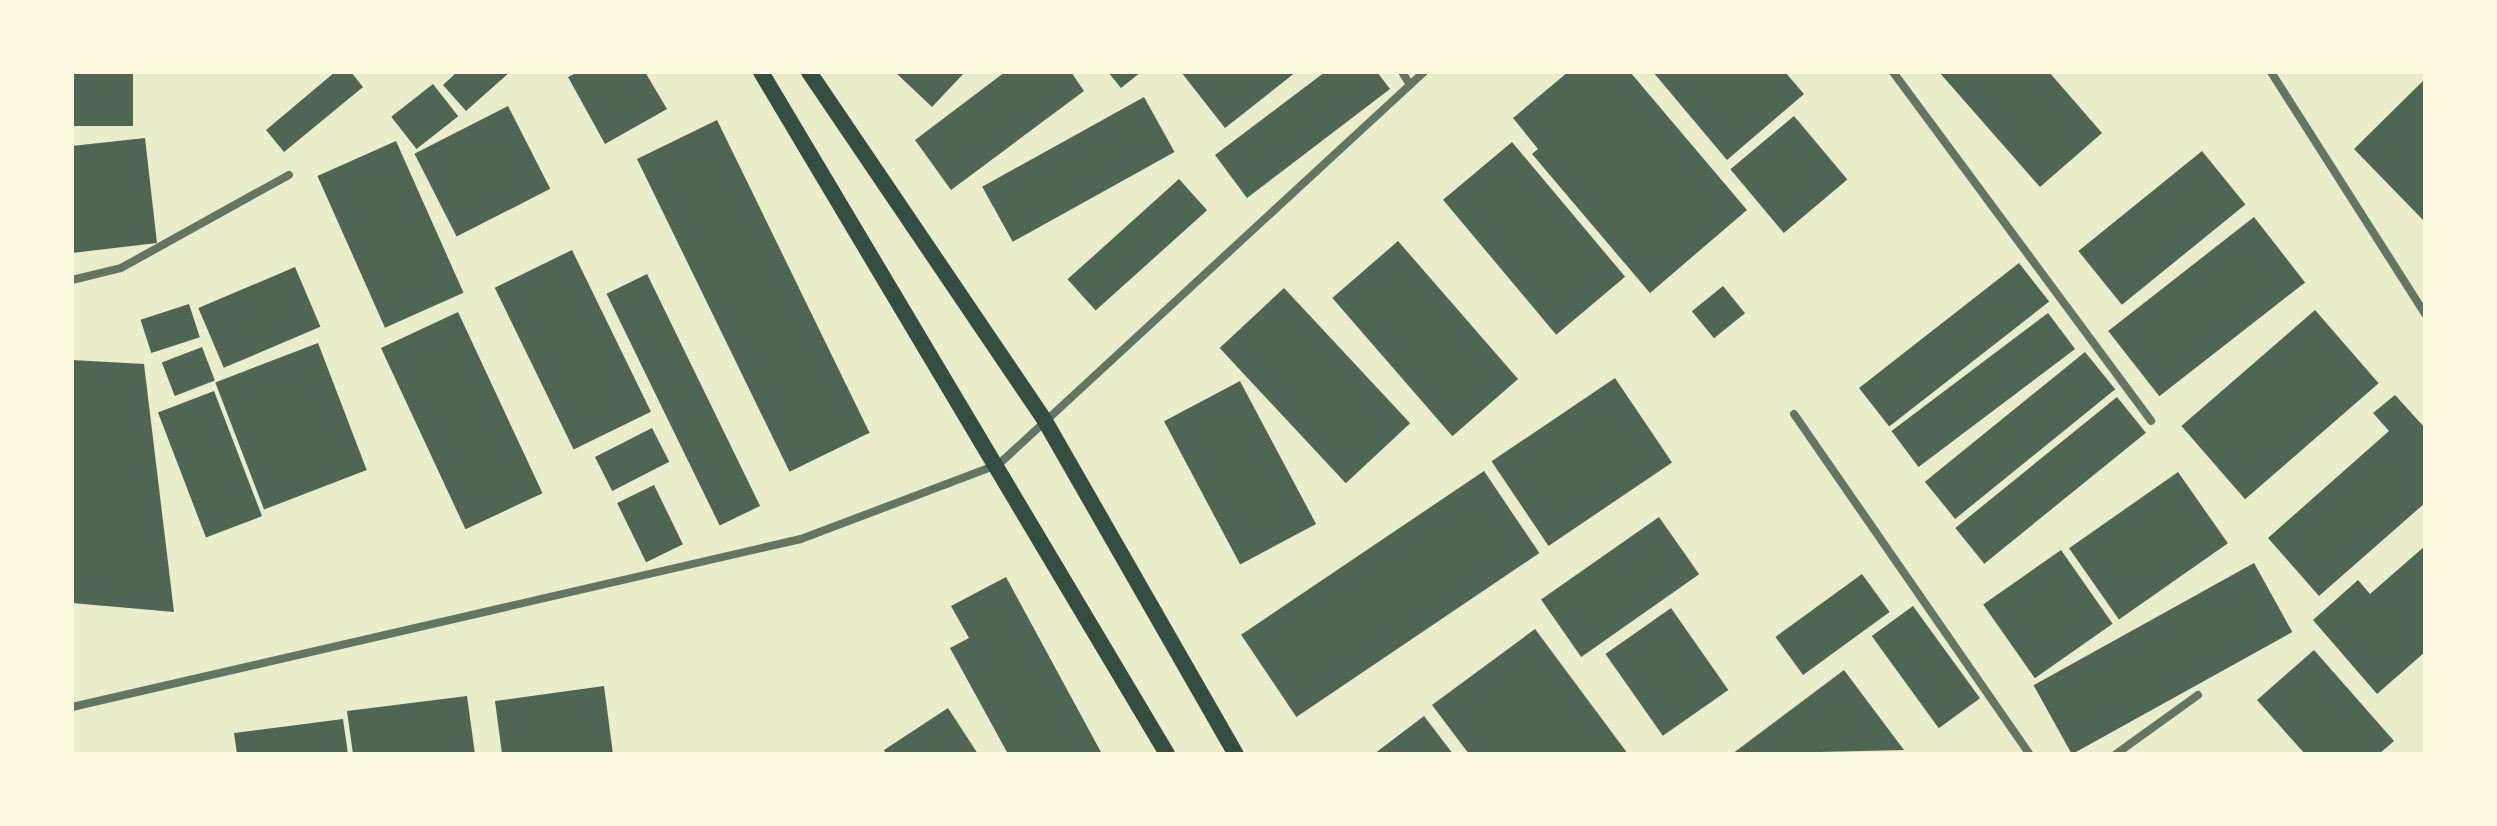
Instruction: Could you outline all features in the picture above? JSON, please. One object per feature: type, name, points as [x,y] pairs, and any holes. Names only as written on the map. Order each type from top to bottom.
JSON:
[{"type":"main road","points":[[761,72],[999,464],[1167,754]]},
{"type":"main road","points":[[809,72],[1045,421],[1236,754]]},
{"type":"street","points":[[1402,72],[1410,85]]},
{"type":"street","points":[[72,707],[801,539],[999,464],[1424,72]]},
{"type":"street","points":[[1893,72],[2151,421]]},
{"type":"street","points":[[2271,72],[2425,314]]},
{"type":"street","points":[[72,280],[121,268],[289,175]]},
{"type":"street","points":[[1794,414],[2029,754]]},
{"type":"street","points":[[2116,754],[2198,695]]},
{"type":"building","points":[[72,72],[133,72],[133,126],[72,126]]},
{"type":"building","points":[[335,72],[351,72],[363,87],[284,152],[266,130]]},
{"type":"building","points":[[457,72],[510,72],[466,111],[443,85]]},
{"type":"building","points":[[578,72],[645,72],[667,109],[605,144],[568,77]]},
{"type":"building","points":[[895,72],[965,72],[932,107]]},
{"type":"building","points":[[1005,72],[1071,72],[1084,91],[951,190],[915,140]]},
{"type":"building","points":[[1108,72],[1141,72],[1121,88]]},
{"type":"building","points":[[1181,72],[1296,72],[1225,128]]},
{"type":"building","points":[[1325,72],[1377,72],[1390,89],[1247,198],[1215,155]]},
{"type":"building","points":[[1568,72],[1630,72],[1747,210],[1650,293],[1532,154],[1538,149],[1513,118]]},
{"type":"building","points":[[1653,72],[1785,72],[1804,94],[1727,160]]},
{"type":"building","points":[[1939,72],[2049,72],[2102,133],[2040,187]]},
{"type":"building","points":[[2425,79],[2425,222],[2354,149]]},
{"type":"building","points":[[433,84],[458,116],[416,149],[391,117]]},
{"type":"building","points":[[1144,97],[1175,152],[1013,242],[982,187]]},
{"type":"building","points":[[508,106],[550,189],[457,237],[414,154]]},
{"type":"building","points":[[1794,116],[1847,180],[1784,233],[1730,169]]},
{"type":"building","points":[[717,120],[870,433],[790,472],[637,159]]},
{"type":"building","points":[[145,138],[157,243],[72,253],[72,146]]},
{"type":"building","points":[[396,141],[464,293],[385,328],[317,176]]},
{"type":"building","points":[[1512,142],[1625,277],[1556,335],[1443,200]]},
{"type":"building","points":[[2202,151],[2245,205],[2122,305],[2078,251]]},
{"type":"building","points":[[1179,179],[1207,210],[1096,311],[1068,279]]},
{"type":"building","points":[[2254,217],[2305,282],[2159,396],[2108,331]]},
{"type":"building","points":[[1398,241],[1518,379],[1452,436],[1332,298]]},
{"type":"building","points":[[572,250],[651,412],[574,449],[495,288]]},
{"type":"building","points":[[2019,263],[2049,302],[1889,427],[1859,388]]},
{"type":"building","points":[[295,267],[320,327],[224,368],[198,308]]},
{"type":"building","points":[[647,274],[760,506],[720,526],[607,294]]},
{"type":"building","points":[[1723,286],[1745,313],[1714,338],[1692,311]]},
{"type":"building","points":[[1284,288],[1410,423],[1346,483],[1220,348]]},
{"type":"building","points":[[189,304],[200,337],[151,353],[140,320]]},
{"type":"building","points":[[2315,310],[2379,383],[2245,499],[2181,426]]},
{"type":"building","points":[[458,312],[543,493],[465,529],[381,348]]},
{"type":"building","points":[[2048,313],[2075,349],[1919,467],[1891,431]]},
{"type":"building","points":[[318,343],[367,470],[264,509],[215,382]]},
{"type":"building","points":[[202,347],[215,381],[175,396],[162,362]]},
{"type":"building","points":[[2085,352],[2115,389],[1955,519],[1925,482]]},
{"type":"building","points":[[72,360],[144,364],[174,612],[72,603]]},
{"type":"building","points":[[1615,378],[1672,463],[1549,546],[1491,461]]},
{"type":"building","points":[[1240,381],[1316,524],[1240,564],[1164,421]]},
{"type":"building","points":[[214,391],[262,516],[206,538],[158,413]]},
{"type":"building","points":[[2395,395],[2425,428],[2425,503],[2319,596],[2268,538],[2389,431],[2373,413]]},
{"type":"building","points":[[2117,397],[2146,433],[1984,564],[1955,528]]},
{"type":"building","points":[[652,428],[669,462],[612,491],[595,457]]},
{"type":"building","points":[[1484,471],[1539,553],[1296,717],[1241,635]]},
{"type":"building","points":[[2178,472],[2228,543],[2119,620],[2069,548]]},
{"type":"building","points":[[654,485],[683,544],[646,562],[617,503]]},
{"type":"building","points":[[1659,517],[1699,574],[1581,657],[1541,600]]},
{"type":"building","points":[[2425,546],[2425,652],[2377,694],[2313,620],[2358,580],[2370,594]]},
{"type":"building","points":[[2061,550],[2113,624],[2035,678],[1983,604]]},
{"type":"building","points":[[2254,563],[2292,632],[2072,754],[2034,685]]},
{"type":"building","points":[[1862,574],[1890,612],[1803,675],[1775,637]]},
{"type":"building","points":[[1006,577],[1102,754],[1008,754],[950,648],[969,638],[951,606]]},
{"type":"building","points":[[1913,606],[1980,698],[1939,728],[1872,636]]},
{"type":"building","points":[[1671,608],[1728,690],[1663,736],[1605,654]]},
{"type":"building","points":[[1535,629],[1628,754],[1469,754],[1432,705]]},
{"type":"building","points":[[2314,650],[2394,741],[2379,754],[2305,754],[2257,700]]},
{"type":"building","points":[[1844,670],[1904,750],[1732,754]]},
{"type":"building","points":[[604,686],[613,754],[502,754],[495,701]]},
{"type":"building","points":[[467,696],[475,754],[353,754],[347,711]]},
{"type":"building","points":[[948,708],[978,754],[886,754],[884,750]]},
{"type":"building","points":[[1424,716],[1453,754],[1374,754]]},
{"type":"building","points":[[343,719],[348,754],[237,754],[234,733]]}]
